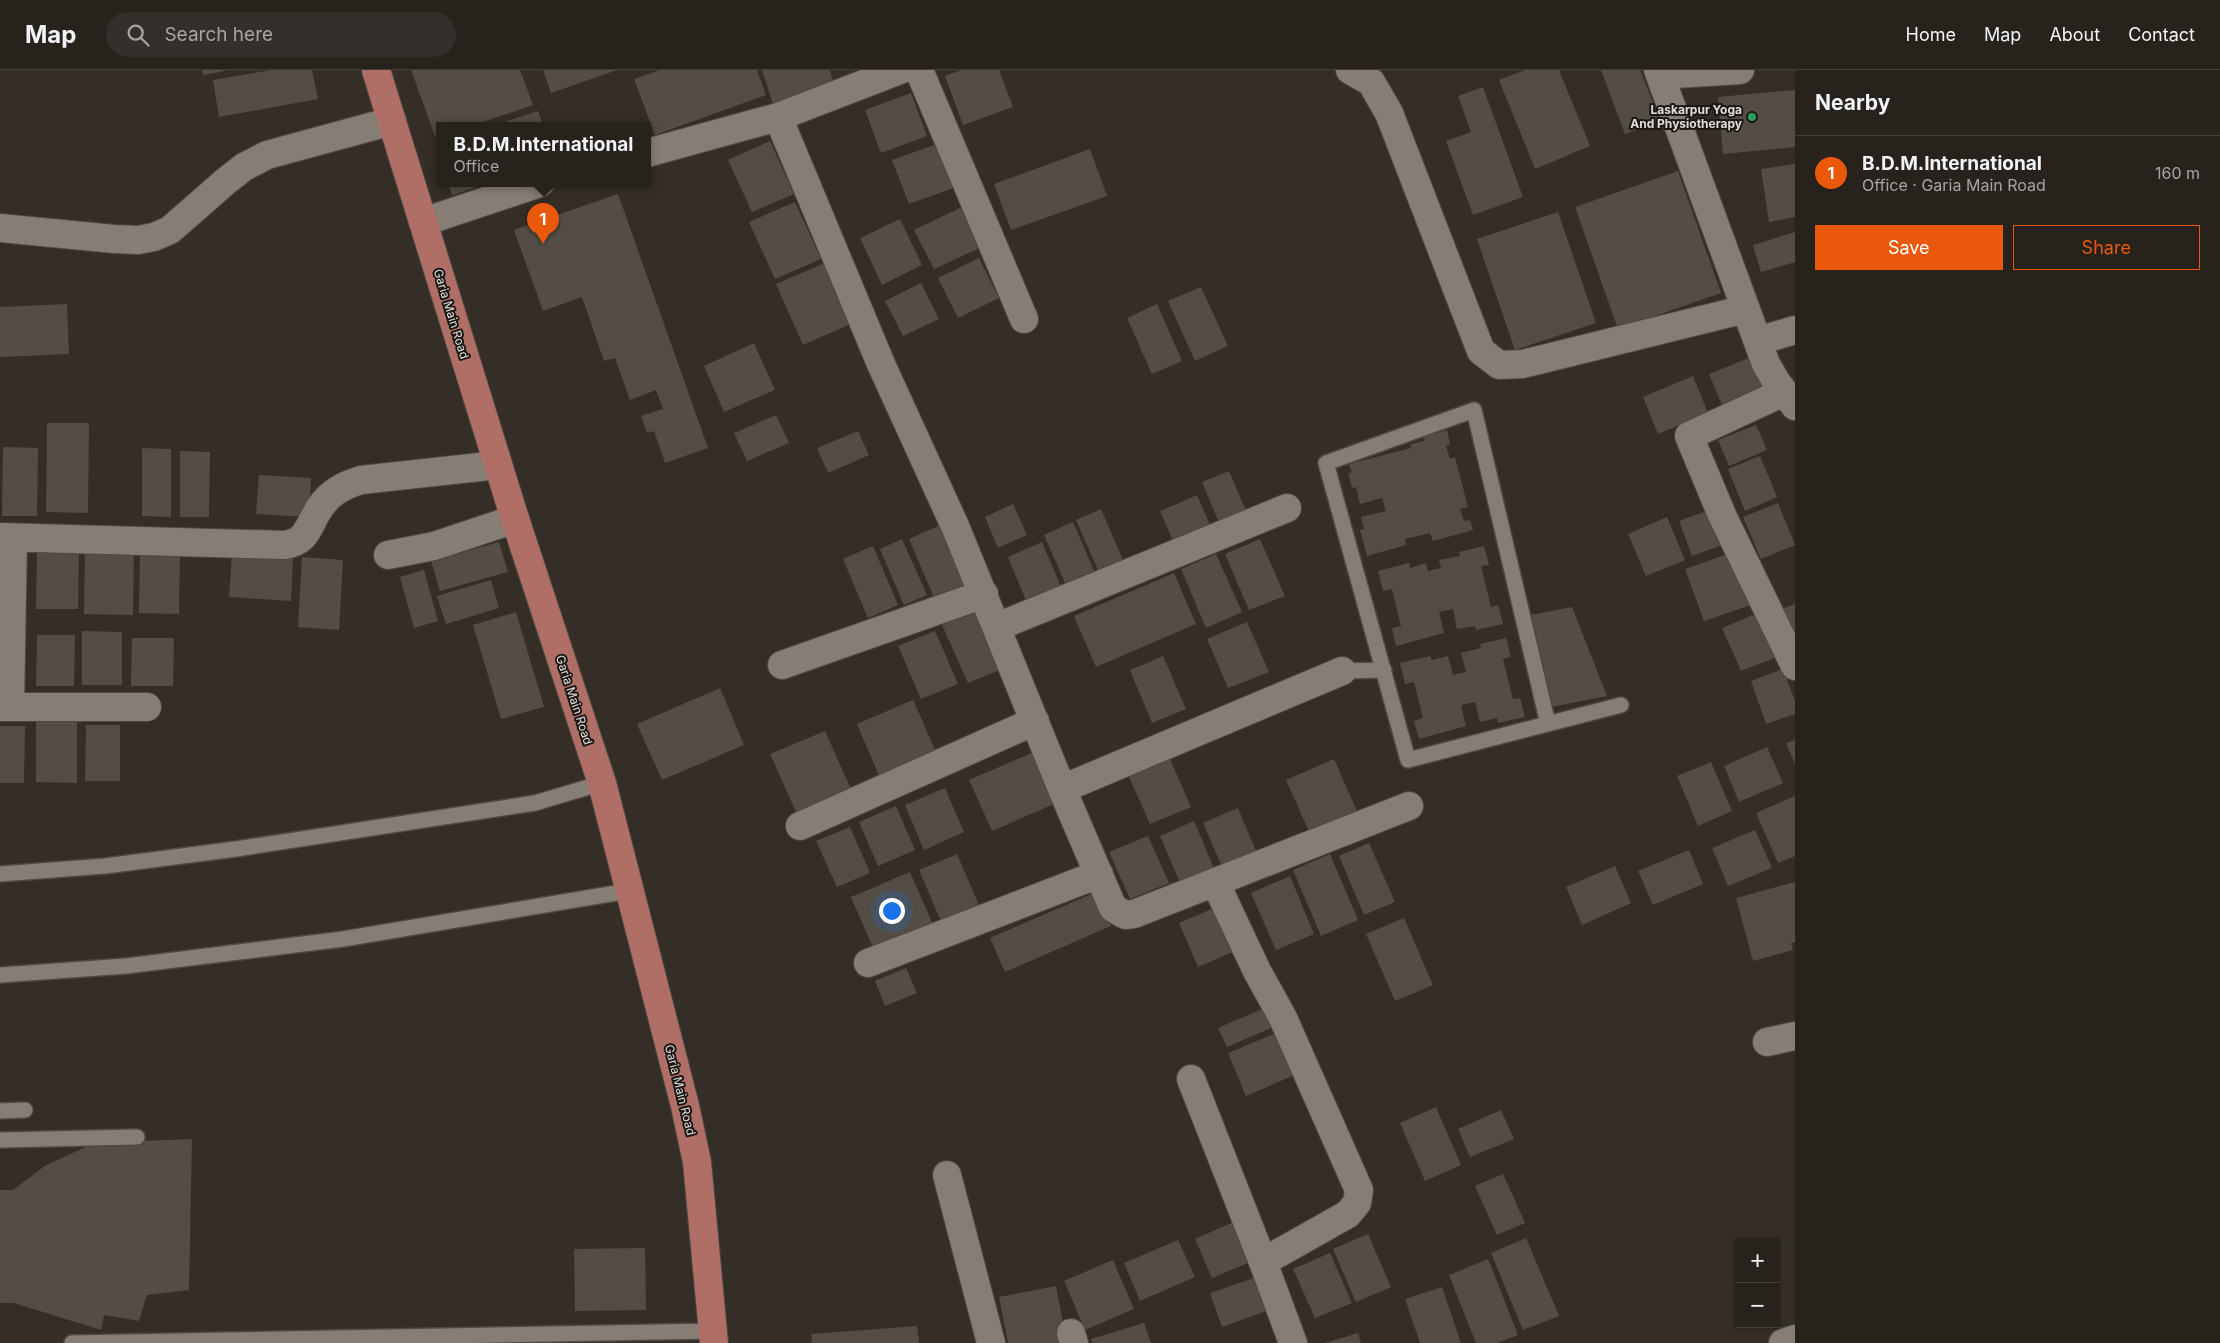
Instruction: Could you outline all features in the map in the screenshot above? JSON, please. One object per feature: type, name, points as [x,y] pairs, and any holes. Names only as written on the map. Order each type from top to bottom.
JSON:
[{"type":"main road","name":"Garia Main Road","points":[[376,70],[514,519],[602,784],[628,891],[685,1106],[697,1162],[714,1337]]},
{"type":"street","points":[[651,152],[778,118],[900,70]]},
{"type":"street","points":[[919,70],[1024,319]]},
{"type":"street","points":[[1350,70],[1371,82],[1389,113],[1481,351],[1499,365],[1523,364],[1746,309]]},
{"type":"street","points":[[1740,70],[1659,73],[1771,374],[1789,399],[1689,436],[1722,515],[1795,666]]},
{"type":"street","points":[[778,118],[881,364],[984,594],[1062,789],[1113,908],[1125,915],[1134,914],[1216,884],[1409,806]]},
{"type":"street","points":[[0,228],[114,239],[138,240],[154,236],[170,230],[232,176],[267,154],[392,121]]},
{"type":"street","points":[[423,222],[528,187]]},
{"type":"street","points":[[1758,341],[1795,330]]},
{"type":"street","points":[[147,708],[5,707],[7,538],[285,545],[303,538],[310,531],[316,514],[331,495],[343,485],[361,480],[498,465]]},
{"type":"street","points":[[997,628],[1288,508]]},
{"type":"street","points":[[388,555],[434,546],[514,519]]},
{"type":"street","points":[[782,664],[984,594]]},
{"type":"street","points":[[1062,789],[1342,671]]},
{"type":"street","points":[[800,826],[1035,721]]},
{"type":"street","points":[[868,963],[1099,874]]},
{"type":"street","points":[[1216,884],[1257,971],[1283,1018],[1360,1190],[1357,1203],[1348,1214],[1263,1262]]},
{"type":"street","points":[[1768,1042],[1795,1036]]},
{"type":"street","points":[[1191,1079],[1293,1343]]},
{"type":"street","points":[[946,1175],[991,1343]]},
{"type":"street","points":[[1783,1343],[1795,1339]]},
{"type":"lane","points":[[1548,724],[1474,410],[1326,463],[1408,760],[1622,705]]},
{"type":"lane","points":[[1342,671],[1384,670]]},
{"type":"lane","points":[[0,874],[105,866],[236,849],[535,803],[602,784]]},
{"type":"lane","points":[[0,974],[126,966],[343,939],[628,891]]},
{"type":"lane","points":[[0,1111],[25,1110]]},
{"type":"lane","points":[[0,1140],[137,1137]]},
{"type":"lane","points":[[72,1343],[714,1337]]},
{"type":"building","points":[[202,70],[225,70],[225,71],[203,75]]},
{"type":"building","points":[[272,70],[312,70],[318,99],[219,117],[213,80]]},
{"type":"building","points":[[411,70],[520,70],[533,105],[483,122],[436,122],[436,139]]},
{"type":"building","points":[[543,70],[617,70],[551,93]]},
{"type":"building","points":[[660,70],[757,70],[766,95],[655,135],[634,79]]},
{"type":"building","points":[[762,70],[830,70],[834,84],[773,104]]},
{"type":"building","points":[[961,70],[999,70],[1013,107],[963,125],[945,76]]},
{"type":"building","points":[[1525,70],[1559,70],[1590,146],[1535,169],[1499,80]]},
{"type":"building","points":[[1601,70],[1640,70],[1660,120],[1625,134]]},
{"type":"building","points":[[1483,87],[1523,197],[1473,215],[1446,141],[1471,132],[1458,96]]},
{"type":"building","points":[[1795,90],[1795,147],[1723,154],[1718,97]]},
{"type":"building","points":[[911,93],[927,136],[881,153],[865,110]]},
{"type":"building","points":[[538,111],[542,122],[504,122]]},
{"type":"building","points":[[770,141],[794,194],[752,212],[728,160]]},
{"type":"building","points":[[940,143],[956,187],[909,204],[892,160]]},
{"type":"building","points":[[1090,149],[1107,196],[1011,230],[994,184]]},
{"type":"building","points":[[1795,164],[1795,217],[1769,222],[1761,169]]},
{"type":"building","points":[[1678,171],[1721,293],[1618,329],[1575,207]]},
{"type":"building","points":[[449,187],[477,187],[452,195]]},
{"type":"building","points":[[618,194],[708,448],[665,463],[654,431],[647,433],[641,416],[663,409],[656,390],[630,400],[615,358],[604,361],[582,297],[543,311],[514,230]]},
{"type":"building","points":[[795,202],[821,259],[775,279],[749,222]]},
{"type":"building","points":[[964,206],[984,246],[934,269],[914,230]]},
{"type":"building","points":[[1558,212],[1596,323],[1515,350],[1477,239]]},
{"type":"building","points":[[900,219],[922,265],[882,285],[860,238]]},
{"type":"building","points":[[1795,232],[1795,262],[1761,272],[1753,245]]},
{"type":"building","points":[[979,258],[999,298],[958,318],[938,278]]},
{"type":"building","points":[[825,263],[853,323],[803,345],[776,284]]},
{"type":"building","points":[[921,283],[939,319],[903,336],[885,301]]},
{"type":"building","points":[[1201,287],[1228,346],[1195,361],[1168,301]]},
{"type":"building","points":[[67,304],[69,354],[0,357],[0,307]]},
{"type":"building","points":[[1157,304],[1182,361],[1152,374],[1127,318]]},
{"type":"building","points":[[754,343],[775,390],[724,412],[704,366]]},
{"type":"building","points":[[1749,358],[1765,393],[1724,410],[1709,374]]},
{"type":"building","points":[[1693,376],[1708,413],[1658,434],[1643,397]]},
{"type":"building","points":[[776,415],[789,443],[747,461],[734,433]]},
{"type":"building","points":[[47,423],[89,423],[88,513],[46,512]]},
{"type":"building","points":[[1756,425],[1767,450],[1729,466],[1718,440]]},
{"type":"building","points":[[1447,430],[1450,444],[1446,446],[1450,459],[1455,457],[1468,507],[1460,509],[1464,521],[1470,520],[1473,530],[1433,541],[1430,533],[1405,539],[1406,545],[1367,556],[1360,530],[1364,529],[1361,517],[1386,511],[1382,498],[1360,504],[1356,487],[1352,488],[1348,473],[1352,472],[1349,464],[1411,448],[1411,444],[1424,441],[1423,436]]},
{"type":"building","points":[[858,431],[869,455],[828,473],[817,448]]},
{"type":"building","points":[[3,447],[38,448],[37,516],[2,516]]},
{"type":"building","points":[[142,448],[171,449],[171,517],[142,516]]},
{"type":"building","points":[[180,451],[210,452],[209,517],[180,517]]},
{"type":"building","points":[[1760,456],[1777,497],[1745,511],[1728,469]]},
{"type":"building","points":[[1229,471],[1247,513],[1220,525],[1202,482]]},
{"type":"building","points":[[259,475],[311,478],[309,517],[256,514]]},
{"type":"building","points":[[1197,495],[1211,527],[1174,543],[1160,511]]},
{"type":"building","points":[[1778,503],[1795,545],[1761,559],[1743,517]]},
{"type":"building","points":[[1013,504],[1027,535],[998,548],[985,517]]},
{"type":"building","points":[[1715,508],[1728,543],[1692,556],[1679,521]]},
{"type":"building","points":[[1101,509],[1123,560],[1098,570],[1076,520]]},
{"type":"building","points":[[1667,517],[1685,560],[1646,576],[1628,534]]},
{"type":"building","points":[[947,522],[974,585],[936,602],[909,539]]},
{"type":"building","points":[[1073,522],[1095,573],[1066,585],[1044,535]]},
{"type":"building","points":[[902,539],[927,595],[904,605],[880,549]]},
{"type":"building","points":[[1260,539],[1285,596],[1249,610],[1225,554]]},
{"type":"building","points":[[85,542],[134,542],[133,615],[84,614]]},
{"type":"building","points":[[499,542],[508,572],[440,591],[431,561]]},
{"type":"building","points":[[1042,542],[1062,589],[1027,603],[1008,557]]},
{"type":"building","points":[[873,546],[898,605],[868,618],[843,559]]},
{"type":"building","points":[[1484,546],[1489,565],[1481,566],[1491,607],[1498,605],[1503,624],[1476,630],[1475,626],[1457,629],[1453,609],[1439,612],[1444,633],[1396,646],[1392,628],[1401,626],[1392,589],[1383,591],[1378,571],[1409,563],[1410,568],[1426,563],[1428,571],[1441,568],[1439,560],[1460,556],[1459,552]]},
{"type":"building","points":[[37,550],[79,550],[78,609],[36,609]]},
{"type":"building","points":[[140,551],[180,551],[179,614],[139,613]]},
{"type":"building","points":[[1736,551],[1754,604],[1704,621],[1685,569]]},
{"type":"building","points":[[232,554],[293,558],[291,601],[229,597]]},
{"type":"building","points":[[1216,554],[1242,612],[1206,628],[1181,569]]},
{"type":"building","points":[[302,557],[343,560],[339,630],[298,627]]},
{"type":"building","points":[[424,570],[438,621],[414,628],[400,577]]},
{"type":"building","points":[[1174,573],[1196,624],[1096,667],[1074,616]]},
{"type":"building","points":[[491,580],[499,608],[446,624],[437,596]]},
{"type":"building","points":[[1795,604],[1795,646],[1775,611]]},
{"type":"building","points":[[1572,607],[1607,696],[1551,707],[1531,615]]},
{"type":"building","points":[[977,611],[1002,669],[968,683],[942,625]]},
{"type":"building","points":[[516,612],[544,707],[501,719],[473,625]]},
{"type":"building","points":[[1758,613],[1777,657],[1741,671],[1722,628]]},
{"type":"building","points":[[1247,622],[1269,672],[1228,688],[1207,639]]},
{"type":"building","points":[[82,631],[122,632],[122,685],[82,685]]},
{"type":"building","points":[[935,631],[958,684],[921,699],[898,646]]},
{"type":"building","points":[[37,635],[75,635],[74,686],[36,686]]},
{"type":"building","points":[[132,638],[174,638],[173,686],[131,686]]},
{"type":"building","points":[[1506,638],[1511,657],[1503,659],[1513,699],[1520,698],[1525,717],[1498,723],[1497,718],[1480,722],[1475,702],[1461,705],[1466,726],[1419,739],[1414,721],[1423,718],[1414,682],[1405,684],[1400,663],[1430,656],[1432,660],[1448,656],[1453,675],[1466,672],[1461,653],[1481,648],[1480,644]]},
{"type":"building","points":[[1163,656],[1186,709],[1152,723],[1130,670]]},
{"type":"building","points":[[1783,669],[1795,701],[1795,714],[1766,724],[1751,681]]},
{"type":"building","points":[[720,688],[744,745],[662,780],[637,724]]},
{"type":"building","points":[[913,700],[937,754],[880,778],[857,724]]},
{"type":"building","points":[[36,721],[77,722],[77,783],[36,782]]},
{"type":"building","points":[[86,725],[120,725],[120,781],[85,781]]},
{"type":"building","points":[[0,726],[25,726],[24,783],[0,783]]},
{"type":"building","points":[[825,731],[851,789],[796,812],[770,754]]},
{"type":"building","points":[[1795,740],[1795,764],[1786,743]]},
{"type":"building","points":[[1767,747],[1783,783],[1739,802],[1724,766]]},
{"type":"building","points":[[1166,750],[1191,807],[1150,824],[1125,768]]},
{"type":"building","points":[[1034,752],[1056,803],[992,831],[969,780]]},
{"type":"building","points":[[1334,759],[1360,818],[1312,838],[1286,780]]},
{"type":"building","points":[[1711,762],[1732,811],[1698,826],[1677,776]]},
{"type":"building","points":[[945,788],[964,832],[924,850],[905,805]]},
{"type":"building","points":[[1795,796],[1795,856],[1778,863],[1756,813]]},
{"type":"building","points":[[896,806],[915,850],[878,866],[859,822]]},
{"type":"building","points":[[1238,808],[1258,856],[1224,871],[1203,823]]},
{"type":"building","points":[[1194,821],[1218,878],[1184,892],[1160,836]]},
{"type":"building","points":[[850,827],[870,873],[837,887],[816,841]]},
{"type":"building","points":[[1755,830],[1772,868],[1728,886],[1712,848]]},
{"type":"building","points":[[1148,836],[1169,883],[1130,899],[1109,852]]},
{"type":"building","points":[[1369,843],[1395,902],[1364,915],[1339,856]]},
{"type":"building","points":[[1689,850],[1703,884],[1653,905],[1638,871]]},
{"type":"building","points":[[957,854],[981,910],[943,926],[919,870]]},
{"type":"building","points":[[1330,854],[1358,920],[1321,936],[1293,870]]},
{"type":"building","points":[[1615,866],[1631,903],[1582,925],[1566,887]]},
{"type":"building","points":[[910,872],[934,927],[875,952],[851,897]]},
{"type":"building","points":[[1290,876],[1314,934],[1276,950],[1251,893]]},
{"type":"building","points":[[1795,882],[1795,942],[1791,943],[1793,950],[1753,961],[1736,898]]},
{"type":"building","points":[[1096,892],[1111,926],[1005,972],[990,938]]},
{"type":"building","points":[[1223,904],[1242,948],[1198,967],[1179,923]]},
{"type":"building","points":[[1404,918],[1433,985],[1395,1001],[1366,934]]},
{"type":"building","points":[[906,968],[917,993],[885,1006],[875,981]]},
{"type":"building","points":[[1267,1007],[1276,1026],[1227,1047],[1218,1028]]},
{"type":"building","points":[[1281,1031],[1299,1073],[1246,1096],[1228,1053]]},
{"type":"building","points":[[1436,1107],[1461,1165],[1425,1181],[1400,1123]]},
{"type":"building","points":[[1501,1110],[1514,1139],[1470,1157],[1458,1129]]},
{"type":"building","points":[[192,1139],[189,1290],[147,1295],[139,1321],[104,1315],[101,1330],[14,1303],[0,1303],[0,1190],[13,1190],[46,1165],[95,1143]]},
{"type":"building","points":[[1503,1174],[1525,1223],[1497,1235],[1475,1186]]},
{"type":"building","points":[[1238,1220],[1255,1260],[1212,1278],[1195,1239]]},
{"type":"building","points":[[1368,1234],[1391,1287],[1356,1302],[1333,1249]]},
{"type":"building","points":[[1526,1238],[1559,1316],[1523,1330],[1491,1253]]},
{"type":"building","points":[[1178,1240],[1195,1277],[1140,1301],[1124,1263]]},
{"type":"building","points":[[645,1248],[646,1310],[575,1311],[574,1249]]},
{"type":"building","points":[[1330,1253],[1352,1303],[1315,1318],[1293,1269]]},
{"type":"building","points":[[1488,1259],[1518,1335],[1497,1343],[1476,1343],[1449,1275]]},
{"type":"building","points":[[1113,1260],[1134,1309],[1085,1330],[1064,1281]]},
{"type":"building","points":[[1263,1275],[1275,1308],[1222,1327],[1210,1293]]},
{"type":"building","points":[[1056,1286],[1067,1343],[1008,1343],[999,1297]]},
{"type":"building","points":[[1442,1287],[1461,1343],[1420,1343],[1405,1299]]},
{"type":"building","points":[[1144,1323],[1151,1343],[1092,1343],[1091,1339]]},
{"type":"building","points":[[917,1326],[919,1343],[812,1343],[811,1334]]},
{"type":"building","points":[[1358,1333],[1361,1343],[1325,1343]]},
{"type":"place","name":"Laskarpur Yoga And Physiotherapy","points":[[1752,117]]},
{"type":"place","name":"B.D.M.International","points":[[543,244]]}]
